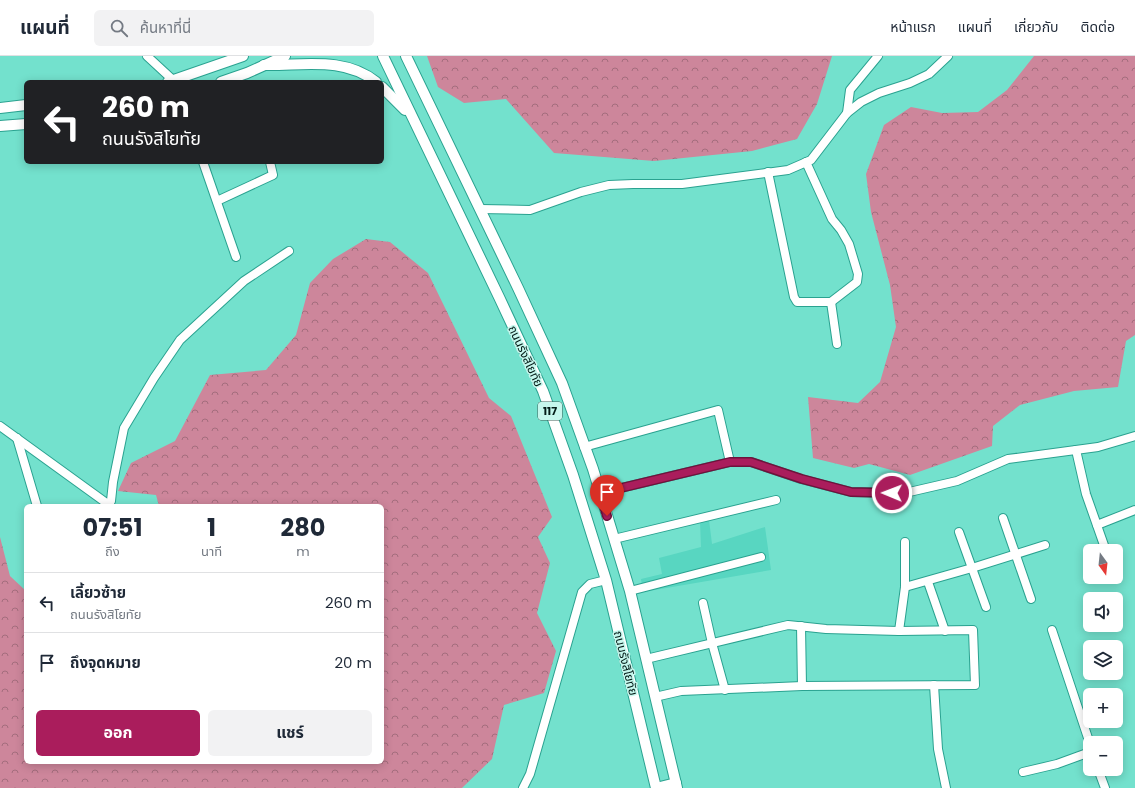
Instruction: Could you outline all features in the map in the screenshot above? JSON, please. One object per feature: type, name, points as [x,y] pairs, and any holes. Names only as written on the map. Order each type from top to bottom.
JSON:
[{"type":"main road","points":[[227,80],[264,66],[285,56]]},
{"type":"main road","name":"ถนนรังสิโยทัย","points":[[383,56],[543,391],[573,475],[606,580],[656,788]]},
{"type":"main road","points":[[174,80],[238,57]]},
{"type":"main road","name":"ถนนรังสิโยทัย","points":[[406,57],[562,383],[600,493],[630,591],[676,786]]},
{"type":"main road","points":[[264,66],[288,66],[313,63],[337,66],[356,70],[373,80]]},
{"type":"main road","points":[[384,88],[413,119]]},
{"type":"main road","points":[[24,105],[2,106],[4,126],[24,124]]},
{"type":"main road","points":[[656,788],[676,786]]},
{"type":"street","points":[[147,56],[170,80]]},
{"type":"street","points":[[847,113],[850,90],[878,56]]},
{"type":"street","points":[[480,209],[530,210],[581,192],[609,185],[682,184],[788,170],[811,160],[847,113],[861,102],[878,93],[910,83],[929,74],[948,56]]},
{"type":"street","points":[[768,172],[794,297],[797,302],[831,302],[857,282],[858,274],[849,244],[841,230],[832,219],[806,162]]},
{"type":"street","points":[[204,164],[236,257]]},
{"type":"street","points":[[217,201],[273,175],[270,164]]},
{"type":"street","points":[[0,426],[109,504],[111,502],[113,482],[124,428],[154,378],[180,340],[244,281],[289,251]]},
{"type":"street","points":[[831,302],[837,344]]},
{"type":"street","points":[[584,447],[718,410],[730,462]]},
{"type":"street","points":[[600,493],[730,462],[751,462],[802,479],[851,492],[905,493],[957,481],[1008,459],[1098,447],[1135,436]]},
{"type":"street","points":[[17,438],[36,504]]},
{"type":"street","points":[[1076,450],[1086,494],[1104,544]]},
{"type":"street","points":[[97,504],[98,496]]},
{"type":"street","points":[[614,539],[776,500]]},
{"type":"street","points":[[1097,525],[1135,510]]},
{"type":"street","points":[[1003,518],[1031,599]]},
{"type":"street","points":[[959,532],[986,607]]},
{"type":"street","points":[[899,631],[906,587],[905,542]]},
{"type":"street","points":[[906,587],[928,582],[1045,544]]},
{"type":"street","points":[[630,591],[761,556]]},
{"type":"street","points":[[523,788],[530,774],[582,592],[590,584],[606,580]]},
{"type":"street","points":[[928,582],[945,631]]},
{"type":"street","points":[[703,603],[725,690]]},
{"type":"street","points":[[646,659],[788,625],[826,629],[899,631],[973,630],[975,685],[802,686],[681,691],[655,697]]},
{"type":"street","points":[[801,626],[802,686]]},
{"type":"street","points":[[1052,630],[1087,736]]},
{"type":"street","points":[[934,685],[938,750],[946,788]]},
{"type":"street","points":[[1023,772],[1057,764],[1083,755]]},
{"type":"street","points":[[1101,776],[1105,788]]},
{"type":"shaded area","points":[[709,520],[712,544],[765,527],[771,570],[643,592],[641,579],[662,574],[659,558],[701,547],[700,521]]},
{"type":"green space","points":[[427,56],[832,56],[817,104],[797,139],[752,151],[654,161],[554,153],[506,99],[464,103],[438,87]]},
{"type":"green space","points":[[1034,56],[1135,56],[1135,335],[1126,341],[1118,387],[1074,391],[1020,405],[993,426],[992,446],[910,475],[869,464],[854,468],[813,458],[808,397],[858,403],[880,382],[896,327],[890,285],[871,212],[866,174],[884,125],[911,107],[942,113],[978,112],[1007,90]]},
{"type":"green space","points":[[366,239],[390,242],[428,273],[489,398],[511,416],[552,517],[538,537],[550,563],[537,613],[556,651],[544,693],[504,705],[492,759],[462,788],[0,788],[0,537],[10,576],[24,589],[24,764],[384,764],[384,504],[158,504],[156,495],[118,491],[131,463],[175,441],[210,375],[266,370],[296,335],[310,283],[333,259]]},
{"type":"route","points":[[607,516],[600,493],[730,462],[751,462],[802,479],[851,492],[892,493]]}]
